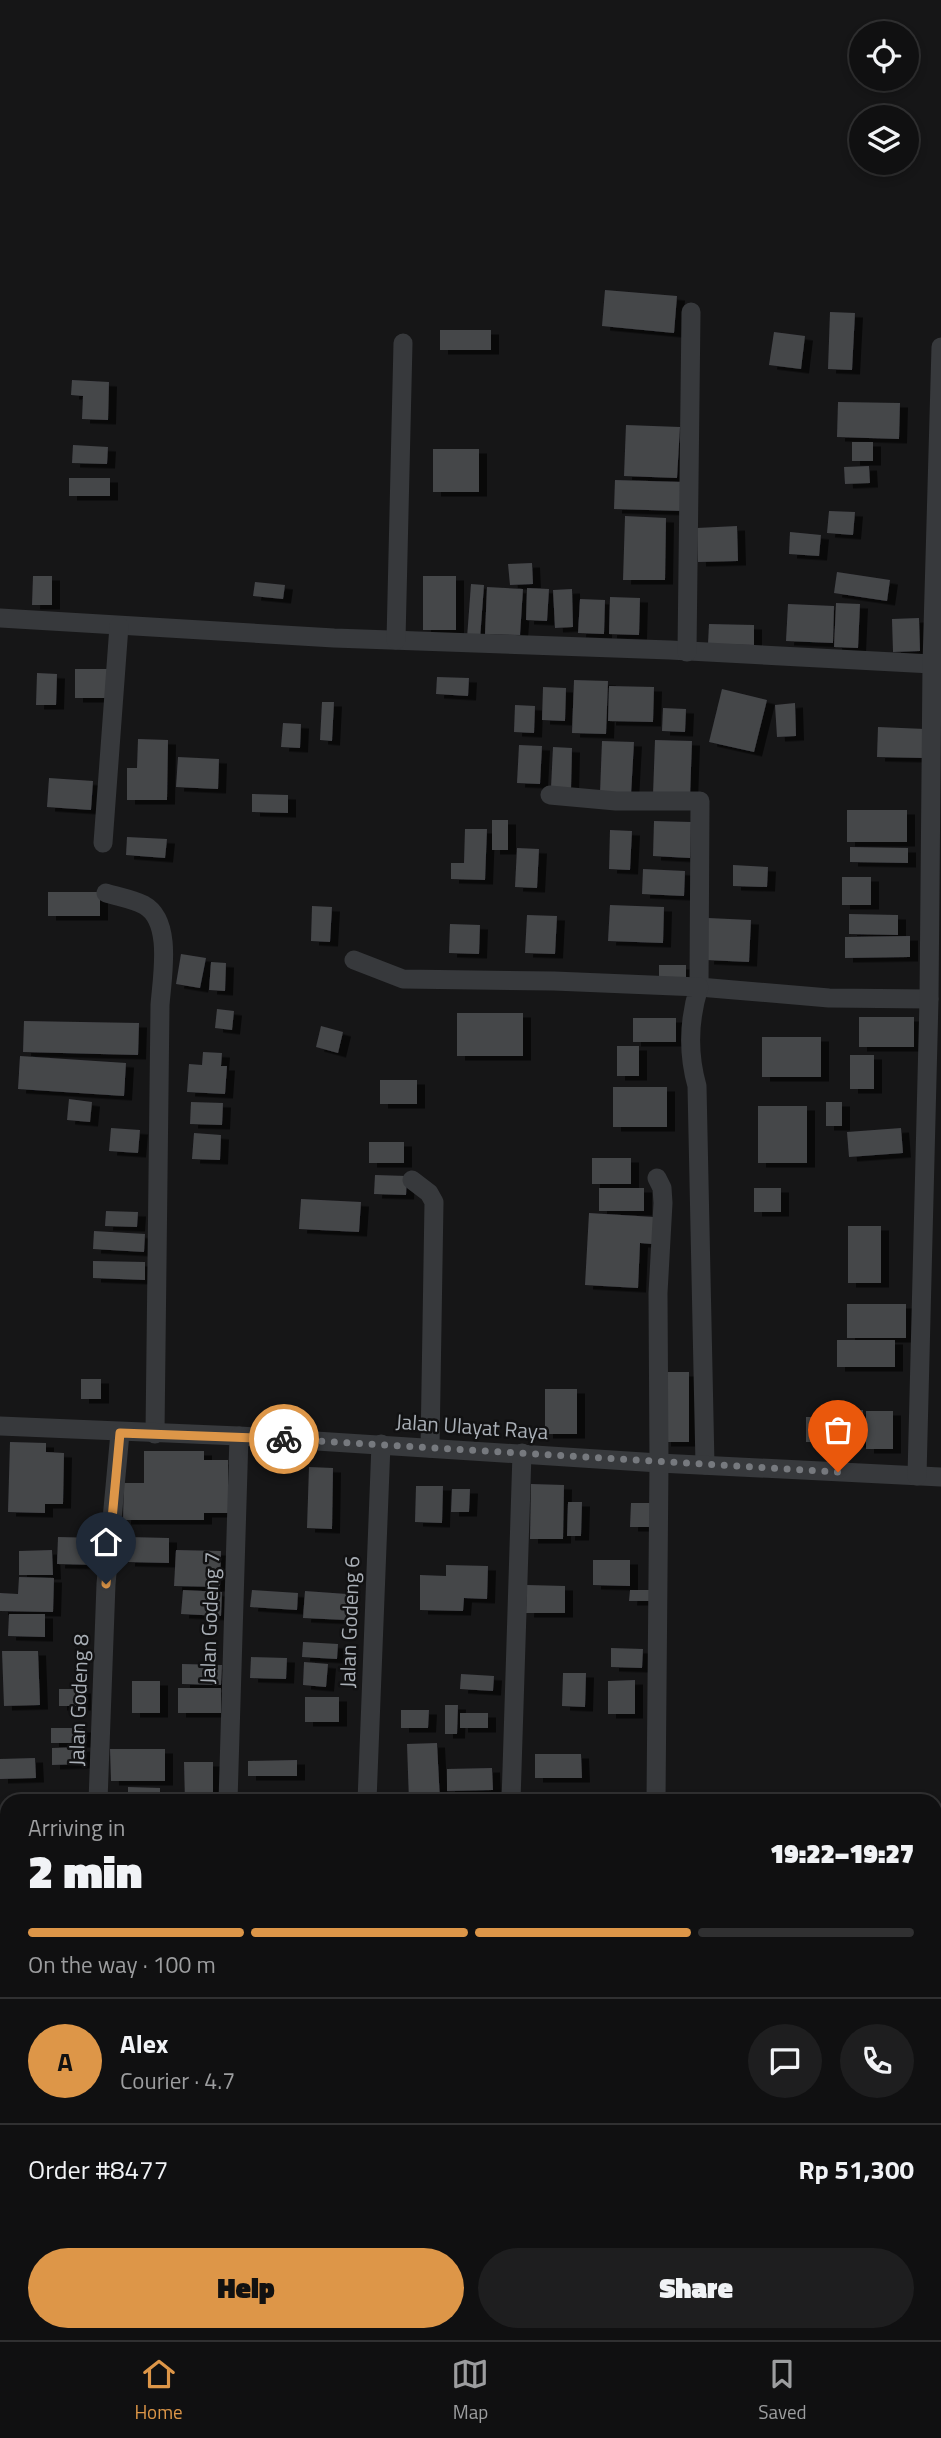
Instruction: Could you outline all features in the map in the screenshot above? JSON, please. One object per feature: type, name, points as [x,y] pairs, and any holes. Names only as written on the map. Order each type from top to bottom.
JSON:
[{"type":"street","points":[[687,652],[691,312]]},
{"type":"street","points":[[396,640],[404,343]]},
{"type":"street","points":[[917,1476],[929,999],[936,911],[932,664],[941,347]]},
{"type":"street","points":[[0,618],[396,640],[932,664]]},
{"type":"street","points":[[103,842],[119,626]]},
{"type":"street","points":[[550,794],[615,801],[700,801],[699,987],[693,1006],[691,1049],[697,1086],[705,1465]]},
{"type":"street","points":[[106,893],[146,906],[155,915],[161,929],[164,960],[160,1005],[155,1434]]},
{"type":"street","points":[[354,960],[404,979],[554,981],[699,987],[817,998],[929,999]]},
{"type":"street","points":[[656,1794],[658,1293],[663,1203],[662,1188],[657,1178]]},
{"type":"street","points":[[412,1180],[429,1193],[434,1202],[430,1448]]},
{"type":"street","name":"Jalan Ulayat Raya","points":[[0,1426],[239,1436],[659,1463],[941,1477]]},
{"type":"street","name":"Jalan Godeng 8","points":[[98,1794],[106,1584],[120,1433]]},
{"type":"street","name":"Jalan Godeng 7","points":[[228,1794],[239,1436]]},
{"type":"street","name":"Jalan Godeng 6","points":[[367,1794],[381,1444]]},
{"type":"street","points":[[511,1794],[522,1454]]},
{"type":"building","points":[[605,290],[677,296],[674,333],[602,326]]},
{"type":"building","points":[[830,312],[855,313],[852,370],[828,369]]},
{"type":"building","points":[[440,330],[491,330],[491,350],[440,350]]},
{"type":"building","points":[[774,332],[805,336],[801,369],[769,365]]},
{"type":"building","points":[[72,380],[109,382],[108,420],[82,419],[83,396],[71,395]]},
{"type":"building","points":[[838,402],[900,403],[899,439],[837,437]]},
{"type":"building","points":[[626,425],[680,427],[677,478],[624,476]]},
{"type":"building","points":[[852,442],[873,442],[873,461],[852,461]]},
{"type":"building","points":[[73,445],[108,447],[107,464],[72,463]]},
{"type":"building","points":[[433,449],[479,449],[479,492],[433,492]]},
{"type":"building","points":[[869,466],[870,483],[845,484],[844,467]]},
{"type":"building","points":[[69,478],[110,478],[110,496],[69,496]]},
{"type":"building","points":[[615,480],[683,482],[682,511],[614,509]]},
{"type":"building","points":[[829,511],[855,512],[853,535],[827,533]]},
{"type":"building","points":[[625,516],[666,518],[665,580],[623,580]]},
{"type":"building","points":[[737,526],[738,561],[698,562],[697,528]]},
{"type":"building","points":[[790,532],[821,535],[819,556],[789,554]]},
{"type":"building","points":[[532,563],[533,584],[510,585],[508,564]]},
{"type":"building","points":[[837,572],[890,580],[887,601],[834,593]]},
{"type":"building","points":[[33,576],[52,576],[52,605],[32,605]]},
{"type":"building","points":[[423,576],[456,576],[456,630],[423,630]]},
{"type":"building","points":[[255,582],[285,585],[283,599],[253,596]]},
{"type":"building","points":[[471,584],[484,585],[480,639],[467,638]]},
{"type":"building","points":[[487,587],[523,589],[520,635],[485,634]]},
{"type":"building","points":[[527,588],[549,589],[547,621],[526,620]]},
{"type":"building","points":[[572,589],[573,627],[555,628],[553,590]]},
{"type":"building","points":[[610,597],[640,598],[639,635],[609,634]]},
{"type":"building","points":[[580,599],[605,600],[604,634],[578,633]]},
{"type":"building","points":[[836,603],[860,604],[858,648],[834,647]]},
{"type":"building","points":[[788,604],[834,606],[833,643],[786,641]]},
{"type":"building","points":[[919,618],[920,651],[893,652],[892,619]]},
{"type":"building","points":[[709,624],[754,625],[754,645],[708,644]]},
{"type":"building","points":[[75,669],[108,669],[108,698],[75,698]]},
{"type":"building","points":[[37,673],[57,674],[56,705],[36,705]]},
{"type":"building","points":[[437,677],[469,678],[468,696],[436,694]]},
{"type":"building","points":[[574,680],[608,681],[606,734],[572,733]]},
{"type":"building","points":[[609,686],[654,687],[653,722],[608,721]]},
{"type":"building","points":[[543,687],[566,688],[565,721],[542,720]]},
{"type":"building","points":[[722,689],[767,700],[754,752],[709,742]]},
{"type":"building","points":[[322,702],[334,702],[332,741],[320,740]]},
{"type":"building","points":[[795,703],[796,736],[777,737],[775,705]]},
{"type":"building","points":[[515,705],[535,706],[534,733],[514,732]]},
{"type":"building","points":[[663,708],[686,709],[685,732],[662,731]]},
{"type":"building","points":[[283,723],[301,724],[300,748],[281,747]]},
{"type":"building","points":[[878,727],[925,729],[924,758],[877,757]]},
{"type":"building","points":[[138,739],[168,740],[167,800],[127,800],[127,768],[137,768]]},
{"type":"building","points":[[655,740],[692,741],[690,797],[653,795]]},
{"type":"building","points":[[602,741],[634,742],[631,795],[600,793]]},
{"type":"building","points":[[519,745],[542,746],[540,784],[517,783]]},
{"type":"building","points":[[553,747],[572,748],[571,789],[551,788]]},
{"type":"building","points":[[178,757],[219,759],[218,789],[176,787]]},
{"type":"building","points":[[49,778],[93,781],[91,810],[47,807]]},
{"type":"building","points":[[252,794],[288,795],[288,813],[252,812]]},
{"type":"building","points":[[847,810],[907,810],[907,842],[847,842]]},
{"type":"building","points":[[492,820],[508,820],[508,850],[492,850]]},
{"type":"building","points":[[654,821],[691,822],[690,858],[653,856]]},
{"type":"building","points":[[465,829],[487,829],[485,880],[451,879],[451,863],[464,863]]},
{"type":"building","points":[[610,830],[632,831],[630,870],[609,869]]},
{"type":"building","points":[[127,837],[167,839],[165,858],[126,855]]},
{"type":"building","points":[[850,847],[908,848],[908,863],[850,862]]},
{"type":"building","points":[[517,848],[539,849],[537,888],[515,887]]},
{"type":"building","points":[[733,865],[768,867],[767,887],[733,886]]},
{"type":"building","points":[[643,869],[685,871],[684,896],[642,894]]},
{"type":"building","points":[[842,877],[871,877],[871,905],[842,905]]},
{"type":"building","points":[[48,892],[100,892],[100,916],[48,916]]},
{"type":"building","points":[[610,905],[664,907],[663,943],[608,941]]},
{"type":"building","points":[[312,906],[332,907],[330,942],[311,941]]},
{"type":"building","points":[[849,914],[898,915],[898,935],[849,934]]},
{"type":"building","points":[[527,915],[557,916],[555,954],[525,953]]},
{"type":"building","points":[[708,918],[751,920],[749,962],[706,960]]},
{"type":"building","points":[[450,924],[480,925],[479,954],[449,953]]},
{"type":"building","points":[[910,936],[910,957],[845,958],[845,937]]},
{"type":"building","points":[[181,954],[206,958],[200,988],[176,984]]},
{"type":"building","points":[[211,962],[226,963],[225,991],[209,990]]},
{"type":"building","points":[[659,965],[686,965],[686,980],[659,980]]},
{"type":"building","points":[[217,1009],[234,1011],[232,1030],[215,1028]]},
{"type":"building","points":[[457,1013],[523,1013],[523,1056],[457,1056]]},
{"type":"building","points":[[859,1017],[914,1017],[914,1047],[859,1047]]},
{"type":"building","points":[[633,1018],[676,1018],[676,1042],[633,1042]]},
{"type":"building","points":[[24,1021],[139,1023],[138,1055],[23,1052]]},
{"type":"building","points":[[321,1026],[343,1032],[338,1053],[316,1047]]},
{"type":"building","points":[[762,1037],[821,1037],[821,1077],[762,1077]]},
{"type":"building","points":[[617,1046],[639,1046],[639,1076],[617,1076]]},
{"type":"building","points":[[203,1052],[222,1053],[221,1066],[227,1066],[225,1094],[187,1092],[189,1064],[202,1065]]},
{"type":"building","points":[[850,1055],[874,1055],[874,1089],[850,1089]]},
{"type":"building","points":[[20,1056],[126,1063],[124,1096],[18,1089]]},
{"type":"building","points":[[380,1080],[417,1080],[417,1104],[380,1104]]},
{"type":"building","points":[[613,1087],[667,1087],[667,1127],[613,1127]]},
{"type":"building","points":[[69,1099],[92,1102],[90,1122],[67,1120]]},
{"type":"building","points":[[191,1102],[223,1103],[222,1125],[190,1124]]},
{"type":"building","points":[[826,1102],[842,1102],[842,1126],[826,1126]]},
{"type":"building","points":[[758,1106],[807,1106],[807,1163],[758,1163]]},
{"type":"building","points":[[111,1128],[140,1130],[138,1153],[109,1151]]},
{"type":"building","points":[[901,1128],[903,1153],[849,1157],[847,1132]]},
{"type":"building","points":[[194,1133],[221,1135],[220,1160],[192,1159]]},
{"type":"building","points":[[369,1142],[404,1142],[404,1163],[369,1163]]},
{"type":"building","points":[[592,1158],[631,1158],[631,1184],[592,1184]]},
{"type":"building","points":[[375,1175],[407,1176],[406,1195],[374,1194]]},
{"type":"building","points":[[599,1188],[644,1188],[644,1211],[599,1211]]},
{"type":"building","points":[[754,1188],[781,1188],[781,1212],[754,1212]]},
{"type":"building","points":[[301,1199],[361,1202],[359,1232],[299,1229]]},
{"type":"building","points":[[106,1211],[138,1212],[137,1227],[105,1226]]},
{"type":"building","points":[[589,1213],[654,1217],[652,1244],[640,1243],[638,1288],[585,1285]]},
{"type":"building","points":[[848,1226],[881,1226],[881,1283],[848,1283]]},
{"type":"building","points":[[94,1231],[145,1234],[144,1252],[93,1249]]},
{"type":"building","points":[[93,1261],[145,1262],[145,1280],[93,1278]]},
{"type":"building","points":[[847,1304],[906,1304],[906,1338],[847,1338]]},
{"type":"building","points":[[837,1340],[895,1340],[895,1367],[837,1367]]},
{"type":"building","points":[[663,1372],[689,1372],[689,1442],[663,1442]]},
{"type":"building","points":[[81,1379],[101,1379],[101,1399],[81,1399]]},
{"type":"building","points":[[545,1389],[577,1389],[577,1434],[545,1434]]},
{"type":"building","points":[[839,1410],[863,1410],[863,1443],[839,1443]]},
{"type":"building","points":[[866,1411],[893,1411],[893,1449],[866,1449]]},
{"type":"building","points":[[806,1417],[829,1417],[829,1442],[806,1442]]},
{"type":"building","points":[[10,1442],[46,1443],[46,1452],[64,1453],[63,1504],[45,1504],[45,1513],[8,1512]]},
{"type":"building","points":[[144,1451],[204,1451],[204,1460],[228,1460],[228,1513],[204,1513],[204,1520],[123,1520],[124,1483],[144,1483]]},
{"type":"building","points":[[309,1467],[333,1468],[332,1529],[307,1528]]},
{"type":"building","points":[[531,1484],[564,1485],[563,1539],[530,1539]]},
{"type":"building","points":[[416,1486],[443,1486],[442,1523],[415,1522]]},
{"type":"building","points":[[452,1489],[470,1489],[469,1512],[451,1512]]},
{"type":"building","points":[[568,1502],[582,1502],[581,1536],[567,1536]]},
{"type":"building","points":[[631,1503],[652,1503],[651,1527],[630,1527]]},
{"type":"building","points":[[58,1537],[101,1538],[100,1565],[57,1564]]},
{"type":"building","points":[[128,1537],[169,1538],[169,1563],[127,1562]]},
{"type":"building","points":[[52,1550],[53,1575],[19,1575],[19,1551]]},
{"type":"building","points":[[176,1550],[221,1551],[220,1587],[174,1586]]},
{"type":"building","points":[[593,1560],[630,1560],[630,1586],[593,1585]]},
{"type":"building","points":[[446,1565],[488,1566],[487,1599],[464,1598],[463,1611],[420,1610],[420,1575],[446,1576]]},
{"type":"building","points":[[19,1577],[54,1578],[53,1612],[0,1611],[0,1593],[18,1594]]},
{"type":"building","points":[[527,1585],[565,1586],[565,1613],[526,1613]]},
{"type":"building","points":[[183,1590],[222,1592],[221,1616],[181,1614]]},
{"type":"building","points":[[252,1590],[298,1593],[297,1610],[250,1607]]},
{"type":"building","points":[[630,1590],[651,1590],[650,1601],[629,1601]]},
{"type":"building","points":[[305,1591],[347,1594],[346,1620],[303,1618]]},
{"type":"building","points":[[9,1614],[45,1614],[45,1637],[8,1636]]},
{"type":"building","points":[[303,1642],[338,1644],[337,1659],[302,1657]]},
{"type":"building","points":[[611,1648],[643,1649],[642,1668],[611,1667]]},
{"type":"building","points":[[2,1651],[38,1651],[40,1705],[4,1706]]},
{"type":"building","points":[[251,1657],[287,1658],[286,1679],[250,1678]]},
{"type":"building","points":[[304,1662],[328,1664],[326,1687],[303,1685]]},
{"type":"building","points":[[182,1664],[222,1665],[221,1685],[182,1684]]},
{"type":"building","points":[[563,1673],[586,1673],[585,1707],[562,1706]]},
{"type":"building","points":[[461,1674],[494,1676],[493,1691],[460,1689]]},
{"type":"building","points":[[635,1680],[635,1714],[608,1714],[608,1681]]},
{"type":"building","points":[[132,1681],[160,1681],[160,1713],[132,1713]]},
{"type":"building","points":[[178,1688],[221,1688],[221,1713],[178,1713]]},
{"type":"building","points":[[59,1689],[83,1689],[83,1706],[59,1706]]},
{"type":"building","points":[[305,1697],[339,1697],[339,1722],[305,1722]]},
{"type":"building","points":[[445,1705],[458,1705],[457,1734],[445,1734]]},
{"type":"building","points":[[401,1710],[429,1710],[428,1728],[401,1728]]},
{"type":"building","points":[[460,1713],[488,1713],[488,1728],[460,1728]]},
{"type":"building","points":[[51,1728],[83,1728],[83,1743],[51,1743]]},
{"type":"building","points":[[437,1743],[440,1794],[409,1794],[407,1744]]},
{"type":"building","points":[[82,1747],[83,1764],[52,1765],[52,1748]]},
{"type":"building","points":[[110,1749],[165,1749],[165,1781],[111,1781]]},
{"type":"building","points":[[535,1754],[581,1754],[582,1778],[535,1778]]},
{"type":"building","points":[[35,1758],[36,1778],[0,1779],[0,1759]]},
{"type":"building","points":[[297,1760],[297,1776],[248,1776],[248,1761]]},
{"type":"building","points":[[184,1762],[213,1762],[213,1794],[185,1794]]},
{"type":"building","points":[[492,1768],[493,1790],[447,1791],[447,1769]]},
{"type":"building","points":[[128,1787],[160,1788],[160,1794],[128,1794]]},
{"type":"way so far","points":[[284,1439],[838,1472]]},
{"type":"route","points":[[106,1584],[120,1433],[284,1439]]}]
